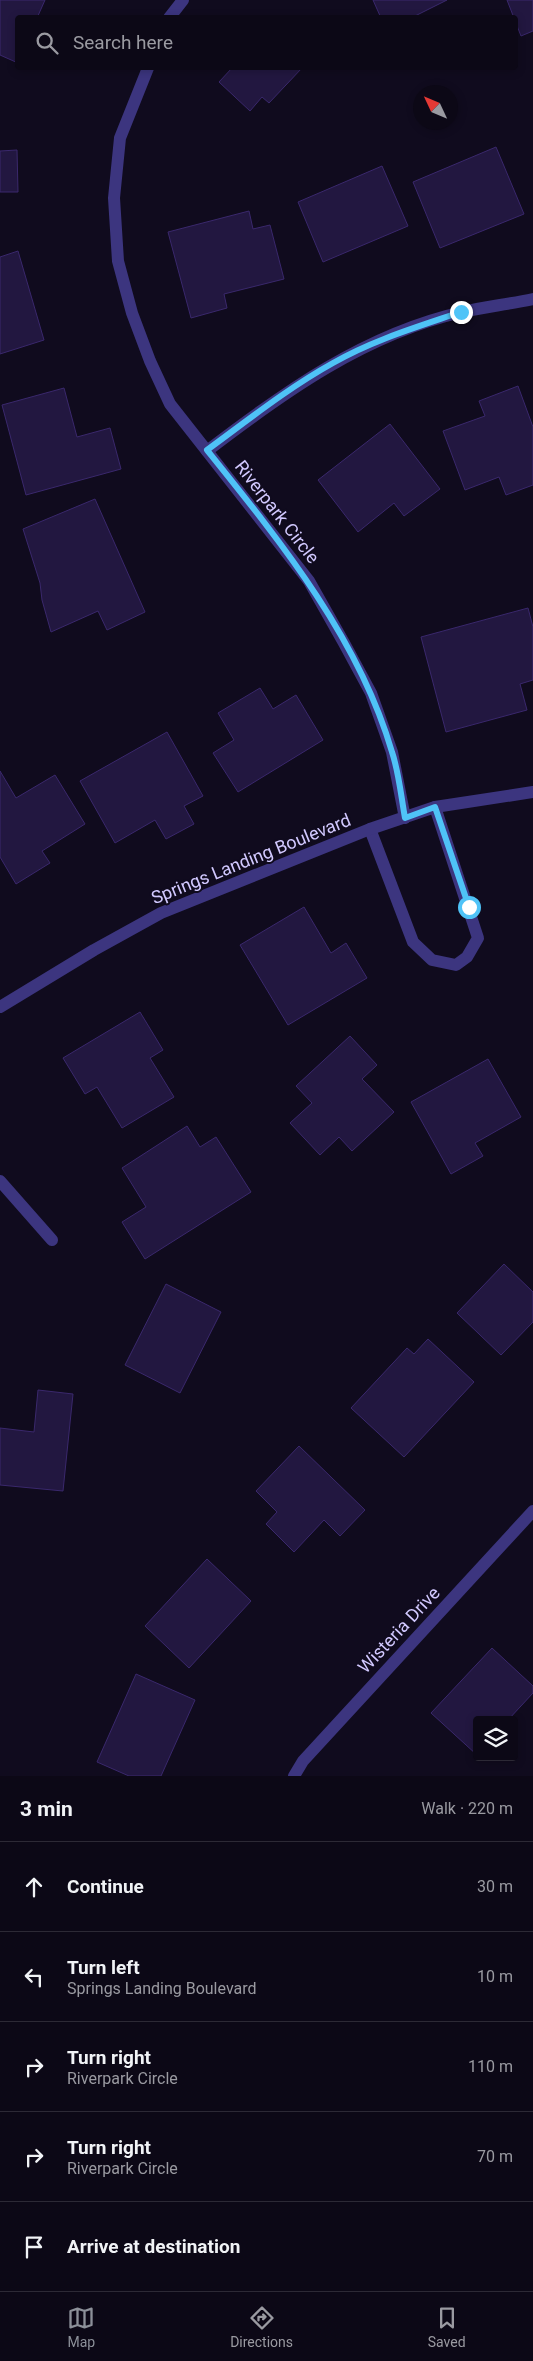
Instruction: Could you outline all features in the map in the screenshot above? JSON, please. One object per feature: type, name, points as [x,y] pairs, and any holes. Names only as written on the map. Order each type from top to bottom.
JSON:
[{"type":"street","points":[[172,15],[183,0]]},
{"type":"street","name":"Riverpark Circle","points":[[147,70],[120,138],[114,198],[118,261],[132,313],[150,361],[170,404],[309,581],[344,643],[371,693],[392,752],[405,818]]},
{"type":"street","points":[[207,450],[274,400],[334,362],[396,334],[461,312],[533,300]]},
{"type":"street","name":"Springs Landing Boulevard","points":[[0,1007],[94,950],[161,913],[370,829],[435,807],[533,792]]},
{"type":"street","points":[[370,829],[413,942],[432,960],[456,965],[467,957],[478,938],[435,807]]},
{"type":"street","points":[[0,1181],[52,1240]]},
{"type":"street","name":"Wisteria Drive","points":[[294,1776],[303,1760],[533,1511]]},
{"type":"building","points":[[0,0],[45,0],[38,15],[15,15],[15,62],[0,55]]},
{"type":"building","points":[[373,0],[447,0],[417,15],[380,15]]},
{"type":"building","points":[[507,0],[533,0],[533,31],[521,36],[518,28],[518,15],[513,15]]},
{"type":"building","points":[[230,70],[300,70],[269,103],[262,97],[250,111],[219,82]]},
{"type":"building","points":[[496,147],[524,214],[440,248],[413,182]]},
{"type":"building","points":[[17,150],[18,192],[0,192],[0,151]]},
{"type":"building","points":[[382,166],[408,226],[323,262],[298,202]]},
{"type":"building","points":[[249,211],[253,229],[270,225],[284,279],[224,294],[227,308],[191,318],[168,232]]},
{"type":"building","points":[[18,251],[44,340],[0,354],[0,257]]},
{"type":"building","points":[[518,386],[533,427],[533,485],[506,495],[499,477],[465,490],[443,431],[485,416],[479,401]]},
{"type":"building","points":[[64,388],[77,437],[110,428],[121,469],[26,495],[2,405]]},
{"type":"building","points":[[390,424],[440,489],[404,516],[394,503],[358,532],[318,480]]},
{"type":"building","points":[[95,499],[145,612],[107,630],[98,611],[51,632],[42,600],[40,583],[23,529]]},
{"type":"building","points":[[528,608],[533,627],[533,680],[520,684],[527,710],[446,732],[421,637]]},
{"type":"building","points":[[260,688],[273,709],[296,695],[323,740],[238,792],[213,753],[234,740],[218,713]]},
{"type":"building","points":[[167,732],[203,796],[184,806],[194,824],[166,839],[155,820],[115,843],[80,781]]},
{"type":"building","points":[[0,771],[16,798],[55,775],[85,824],[42,851],[50,863],[16,884],[0,857]]},
{"type":"building","points":[[304,907],[331,953],[346,943],[367,978],[288,1025],[240,945]]},
{"type":"building","points":[[140,1012],[163,1050],[150,1058],[174,1097],[122,1128],[97,1087],[85,1094],[63,1058]]},
{"type":"building","points":[[350,1036],[377,1065],[362,1079],[394,1112],[352,1151],[339,1137],[320,1155],[290,1123],[312,1103],[296,1086]]},
{"type":"building","points":[[488,1059],[521,1117],[475,1143],[483,1156],[451,1174],[411,1102]]},
{"type":"building","points":[[187,1126],[200,1147],[216,1137],[251,1192],[145,1259],[122,1222],[146,1207],[122,1168]]},
{"type":"building","points":[[504,1264],[533,1292],[533,1322],[501,1355],[457,1313]]},
{"type":"building","points":[[166,1284],[221,1312],[180,1393],[125,1365]]},
{"type":"building","points":[[428,1339],[474,1382],[404,1457],[351,1408],[407,1348],[414,1354]]},
{"type":"building","points":[[38,1390],[73,1394],[63,1491],[0,1485],[0,1428],[34,1432]]},
{"type":"building","points":[[299,1446],[365,1510],[340,1536],[324,1520],[294,1552],[266,1524],[277,1512],[256,1491]]},
{"type":"building","points":[[207,1559],[251,1601],[189,1668],[145,1626]]},
{"type":"building","points":[[492,1648],[533,1686],[533,1693],[512,1716],[473,1716],[473,1751],[431,1713]]},
{"type":"building","points":[[136,1674],[195,1700],[161,1776],[129,1776],[97,1762]]},
{"type":"route","points":[[461,312],[396,334],[334,362],[274,400],[207,450],[309,581],[371,693],[392,752],[405,818],[435,807],[469,907]]}]
